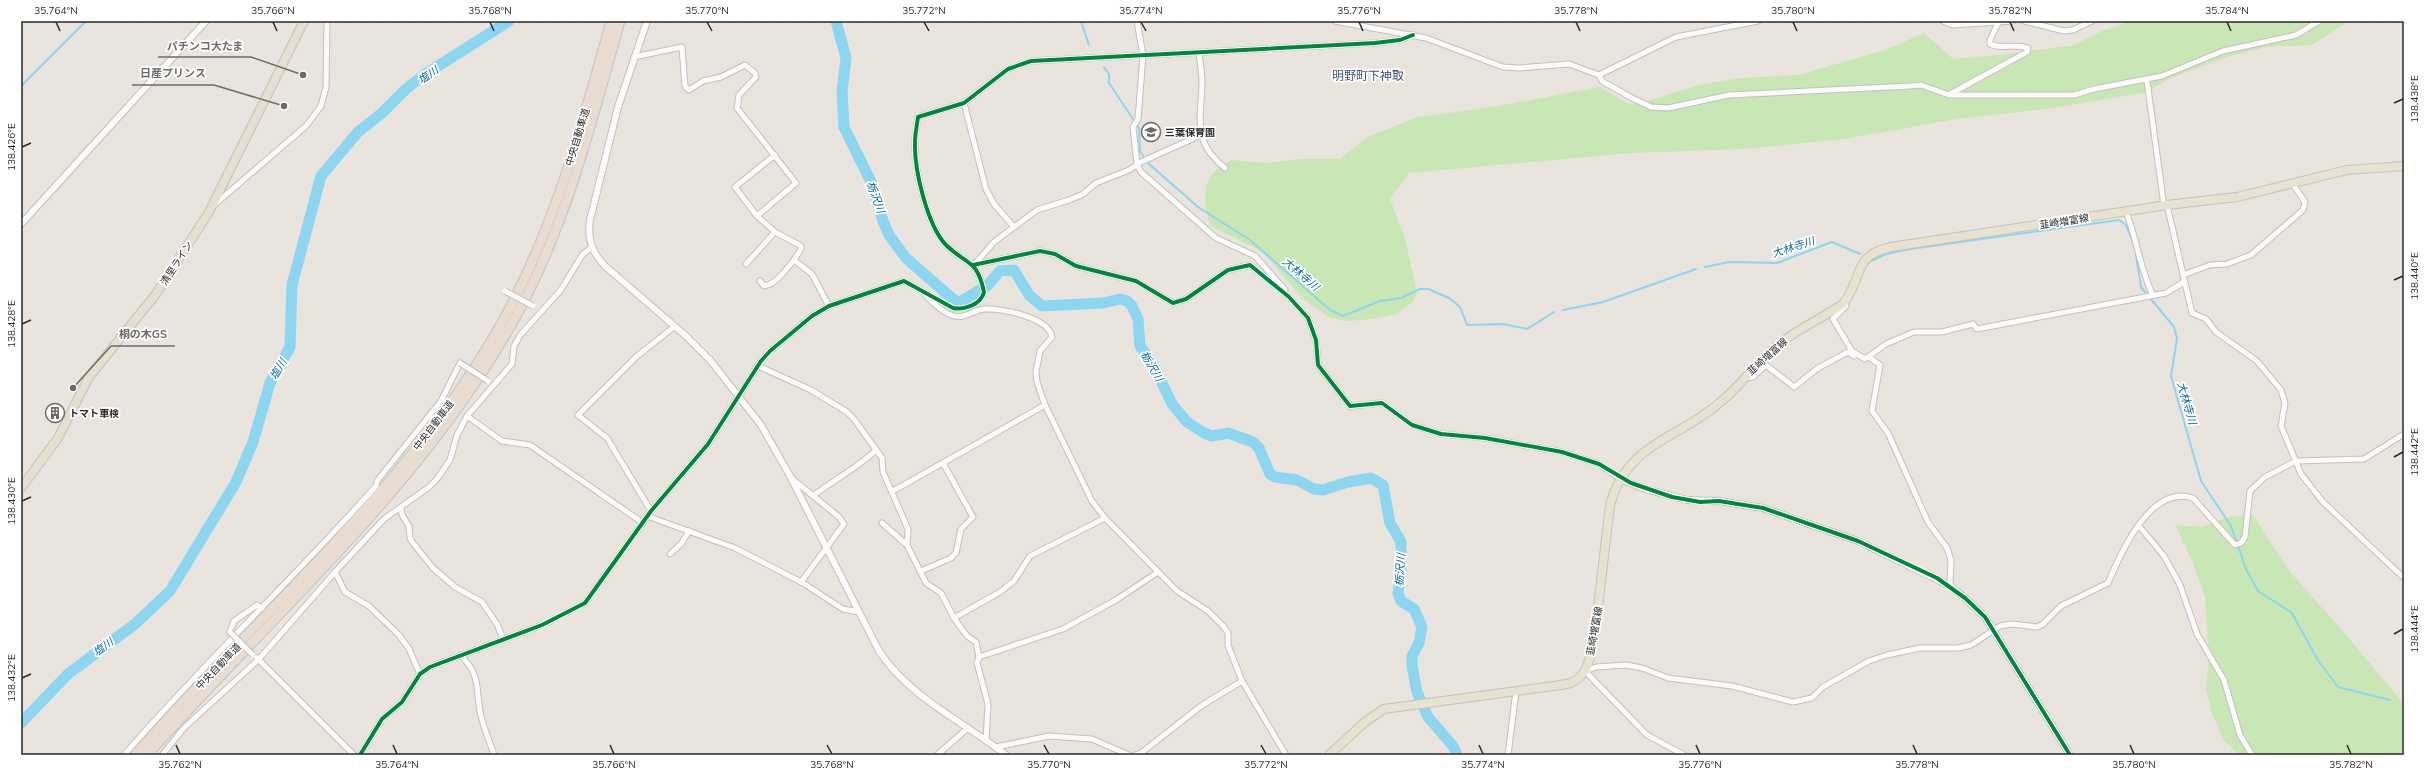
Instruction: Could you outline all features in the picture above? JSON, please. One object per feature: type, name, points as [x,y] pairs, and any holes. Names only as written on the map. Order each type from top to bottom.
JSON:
[{"type":"highway","name":"清里ライン","points":[[21,488],[58,438],[89,377],[156,294],[213,206],[304,21]]},
{"type":"highway","name":"中央自動車道","points":[[147,755],[355,534],[407,475],[476,382],[511,326],[536,276],[580,160],[606,56],[611,21]]},
{"type":"highway","name":"中央自動車道","points":[[135,755],[348,529],[397,472],[468,378],[504,320],[543,238],[606,56],[620,21]]},
{"type":"main road","name":"韮崎増富線","points":[[1585,671],[1594,638],[1610,505],[1620,479],[1636,458],[1717,406],[1742,379],[1787,337],[1843,304],[1849,296],[1863,262],[1872,252],[1881,249],[2165,206],[2238,197],[2347,170],[2404,166]]},
{"type":"main road","points":[[1328,755],[1377,713],[1389,707],[1571,683],[1585,671]]},
{"type":"street","points":[[21,224],[206,21]]},
{"type":"street","points":[[213,206],[306,126],[321,106],[326,87],[325,42],[327,21]]},
{"type":"street","points":[[647,21],[610,134],[588,229],[591,248],[597,258],[605,266],[675,326],[710,360],[767,434],[879,651],[894,671],[913,689],[1006,755]]},
{"type":"street","points":[[1136,21],[1143,55],[1138,120],[1133,125],[1139,163],[1149,180],[1216,238],[1255,256],[1279,282],[1289,297],[1308,318],[1316,340],[1318,365],[1350,406],[1382,403],[1412,425],[1441,434],[1485,438],[1562,452],[1599,464],[1620,479],[1645,489],[1687,500],[1719,501],[1763,508],[1858,541],[1950,586],[1974,606],[1993,629],[2070,755]]},
{"type":"street","points":[[1335,21],[1413,35],[1444,43],[1503,67],[1569,64],[1599,75],[1602,80],[1644,104],[1651,107],[1668,108],[1729,95],[1802,92],[1833,88],[1921,86],[1949,95],[2074,95],[2094,89],[2147,81],[2223,51],[2296,35],[2319,21]]},
{"type":"street","points":[[1599,75],[1676,37],[1758,21]]},
{"type":"street","points":[[1942,21],[1952,25],[2013,21]]},
{"type":"street","points":[[2024,21],[2064,31],[2073,30],[2092,21]]},
{"type":"street","points":[[1949,95],[2027,52],[2028,48],[2023,46],[1996,46],[1990,44],[1990,40],[1999,22]]},
{"type":"street","points":[[360,755],[372,733],[382,719],[406,696],[420,674],[430,667],[562,616],[585,603],[647,516],[708,444],[758,366],[770,351],[812,316],[829,306],[904,281],[921,288],[953,308],[960,310],[980,301],[984,292],[981,278],[973,265],[946,245],[928,218],[914,142],[918,117],[964,103],[1008,69],[1031,61],[1374,43],[1400,40],[1409,38],[1413,35]]},
{"type":"street","points":[[635,54],[682,47],[685,86],[689,90],[703,81],[721,77],[745,65],[755,74],[756,77],[739,95],[738,108],[796,183],[757,216]]},
{"type":"street","points":[[1199,52],[1202,82],[1201,135],[1209,155],[1225,168]]},
{"type":"street","points":[[2147,81],[2165,206],[2192,313],[2206,319],[2216,332],[2257,360],[2281,390],[2285,403],[2281,426],[2301,474],[2323,502],[2404,578]]},
{"type":"street","points":[[964,103],[986,189],[994,204],[1014,227]]},
{"type":"street","points":[[973,265],[994,242],[1037,210],[1083,194],[1096,183],[1129,170],[1139,163],[1201,135]]},
{"type":"street","points":[[760,281],[764,286],[778,279],[801,249],[800,246],[775,232],[757,216],[735,187],[775,155]]},
{"type":"street","points":[[2183,275],[2210,265],[2227,264],[2251,256],[2303,210],[2305,202],[2292,183]]},
{"type":"street","points":[[2126,212],[2153,295]]},
{"type":"street","points":[[746,264],[775,232]]},
{"type":"street","points":[[162,755],[184,728],[259,659],[335,572],[384,520],[429,487],[443,471],[450,460],[457,435],[467,416],[490,382],[512,364],[514,346],[541,310],[560,291],[583,254],[591,248]]},
{"type":"street","points":[[973,265],[1040,251],[1048,252],[1076,266],[1136,282],[1173,303],[1186,299],[1228,270],[1250,265],[1289,297]]},
{"type":"street","points":[[794,260],[812,274],[829,306]]},
{"type":"street","points":[[1742,379],[1753,377],[1766,365],[1794,387],[1818,368],[1848,352],[1862,360],[1886,344],[1914,332],[1942,332],[1973,324],[1977,329],[1994,327],[2022,319],[2166,293],[2184,282]]},
{"type":"street","points":[[921,288],[930,301],[951,315],[965,316],[983,309],[1007,310],[1044,325],[1052,337],[1042,346],[1036,372],[1045,405],[1092,501],[1105,518],[1177,591],[1208,611],[1224,627],[1228,633],[1228,645],[1242,681],[1286,755]]},
{"type":"street","points":[[505,291],[541,310]]},
{"type":"street","points":[[1843,304],[1846,306],[1833,319],[1852,351],[1880,365],[1872,411],[1888,433],[1909,475],[1928,522],[1947,548],[1951,560],[1950,586]]},
{"type":"street","points":[[651,511],[607,438],[578,415],[636,356],[675,326]]},
{"type":"street","points":[[124,755],[197,673],[262,608],[376,486],[377,481],[441,401],[460,363],[490,382]]},
{"type":"street","points":[[758,366],[811,390],[847,412],[882,458],[883,472],[893,491],[908,529],[907,545]]},
{"type":"street","points":[[893,491],[1045,405]]},
{"type":"street","points":[[467,416],[502,441],[530,445],[643,523]]},
{"type":"street","points":[[1684,755],[1648,735],[1585,671],[1596,667],[1626,666],[1642,668],[1668,678],[1732,686],[1792,702],[1812,698],[1823,687],[1869,661],[1920,648],[1958,648],[1971,645],[1993,629],[2012,624],[2037,627],[2043,624],[2061,606],[2108,583],[2117,562],[2139,526],[2157,503],[2185,495],[2193,498],[2230,542],[2235,545],[2241,543],[2245,537],[2250,491],[2265,477],[2296,461],[2364,459],[2404,434]]},
{"type":"street","points":[[814,495],[834,479],[862,463],[876,450]]},
{"type":"street","points":[[921,571],[951,558],[956,553],[961,529],[973,517],[943,463]]},
{"type":"street","points":[[790,476],[814,495],[844,524],[800,582]]},
{"type":"street","points":[[401,508],[402,514],[409,526],[410,538],[413,543],[433,568],[456,587],[482,602],[498,624],[503,639]]},
{"type":"street","points":[[647,516],[735,548],[800,582],[843,609],[859,612]]},
{"type":"street","points":[[954,618],[1000,592],[1014,581],[1030,556],[1105,518]]},
{"type":"street","points":[[882,523],[907,545],[926,583],[941,593],[954,618],[967,636],[976,642],[979,657],[977,663],[988,704],[986,740]]},
{"type":"street","points":[[2139,526],[2164,556],[2180,585],[2197,634],[2224,680],[2240,735],[2252,755]]},
{"type":"street","points":[[670,554],[681,544],[689,531]]},
{"type":"street","points":[[335,572],[345,592],[369,606],[399,635],[409,649],[420,674]]},
{"type":"street","points":[[979,657],[1063,629],[1116,600],[1158,572]]},
{"type":"street","points":[[262,608],[257,604],[231,624],[230,632],[259,659],[354,755]]},
{"type":"street","points":[[460,656],[471,665],[477,677],[481,715],[494,755]]},
{"type":"street","points":[[1135,755],[1141,753],[1201,706],[1242,681]]},
{"type":"street","points":[[1508,755],[1516,691]]},
{"type":"street","points":[[937,755],[968,728]]},
{"type":"street","points":[[996,747],[1049,736],[1092,740],[1129,755]]},
{"type":"green space","points":[[2132,21],[2349,21],[2312,45],[2266,47],[2226,57],[2171,78],[2146,92],[2054,108],[1957,119],[1844,139],[1744,149],[1631,153],[1409,173],[1390,199],[1405,238],[1417,292],[1413,302],[1396,314],[1372,319],[1348,321],[1330,318],[1303,299],[1263,252],[1211,226],[1207,213],[1205,199],[1209,179],[1217,169],[1231,160],[1268,163],[1298,159],[1340,159],[1368,137],[1418,117],[1493,107],[1599,87],[1629,104],[1644,102],[1699,85],[1740,78],[1798,75],[1885,50],[1924,33],[1953,59],[2000,55],[2074,45],[2104,30]]},
{"type":"green space","points":[[2252,514],[2291,573],[2341,629],[2404,704],[2404,755],[2239,755],[2224,740],[2212,714],[2206,689],[2209,659],[2205,597],[2193,563],[2175,525],[2202,527],[2225,518]]},
{"type":"waterway","points":[[21,86],[86,21]]},
{"type":"waterway","name":"塩川","points":[[21,723],[68,674],[135,624],[170,591],[236,482],[253,442],[270,383],[290,347],[292,285],[321,176],[358,132],[382,113],[406,89],[424,75],[509,21]]},
{"type":"waterway","name":"栃沢川","points":[[836,21],[846,58],[842,92],[844,127],[872,184],[883,221],[889,235],[906,258],[954,300],[960,302],[988,285],[1000,271],[1014,270],[1029,295],[1042,306],[1103,303],[1120,299],[1127,301],[1132,306],[1138,319],[1140,346],[1154,366],[1172,404],[1187,422],[1204,433],[1212,436],[1228,433],[1253,442],[1259,448],[1270,474],[1275,477],[1297,480],[1314,489],[1323,490],[1348,482],[1371,478],[1383,485],[1390,523],[1401,542],[1401,573],[1398,593],[1401,601],[1414,609],[1422,627],[1419,643],[1412,656],[1412,666],[1417,692],[1428,717],[1453,746],[1457,755]]},
{"type":"waterway","name":"大林寺川","points":[[1081,21],[1089,45]]},
{"type":"waterway","name":"大林寺川","points":[[1104,67],[1109,74],[1109,83],[1139,128],[1140,151],[1149,164],[1198,207],[1250,240],[1330,310],[1343,316],[1380,301],[1401,298],[1420,289],[1428,289],[1449,298],[1460,307],[1467,325],[1503,324],[1527,329],[1554,312]]},
{"type":"waterway","name":"大林寺川","points":[[1871,261],[1886,254],[1910,249],[2119,220],[2126,225],[2135,247]]},
{"type":"waterway","name":"大林寺川","points":[[1705,267],[1729,262],[1777,263],[1832,242],[1860,254]]},
{"type":"waterway","name":"大林寺川","points":[[2136,255],[2141,287],[2174,327],[2177,338],[2171,376],[2201,481],[2231,526],[2246,569],[2258,591],[2292,613],[2317,659],[2338,687],[2390,700]]},
{"type":"waterway","name":"大林寺川","points":[[1563,310],[1603,302],[1696,269]]},
{"type":"cycle path","points":[[360,755],[382,719],[402,702],[420,674],[430,667],[542,625],[585,603],[651,511],[708,444],[761,361],[770,351],[812,316],[829,306],[904,281],[953,308],[972,306],[982,297],[984,292],[978,273],[970,263],[946,245],[939,236],[928,211],[919,181],[915,153],[918,117],[964,103],[1008,69],[1031,61],[1375,43],[1400,40],[1413,35]]},
{"type":"cycle path","points":[[973,265],[1040,251],[1055,254],[1076,266],[1136,281],[1173,303],[1186,299],[1228,270],[1250,265],[1289,297],[1308,318],[1316,340],[1318,365],[1350,406],[1382,403],[1412,425],[1441,434],[1485,438],[1562,452],[1599,464],[1631,483],[1672,497],[1700,502],[1719,501],[1763,508],[1858,541],[1937,578],[1965,598],[1985,617],[2070,755]]},
{"type":"place","name":"パチンコ大たま","points":[[303,75]]},
{"type":"place","name":"日産プリンス","points":[[284,106]]},
{"type":"place","name":"三葉保育園","points":[[1151,132]]},
{"type":"place","name":"桐の木GS","points":[[73,388]]},
{"type":"place","name":"トマト車検","points":[[55,413]]},
{"type":"district","name":"明野町下神取","points":[[1368,76]]}]
